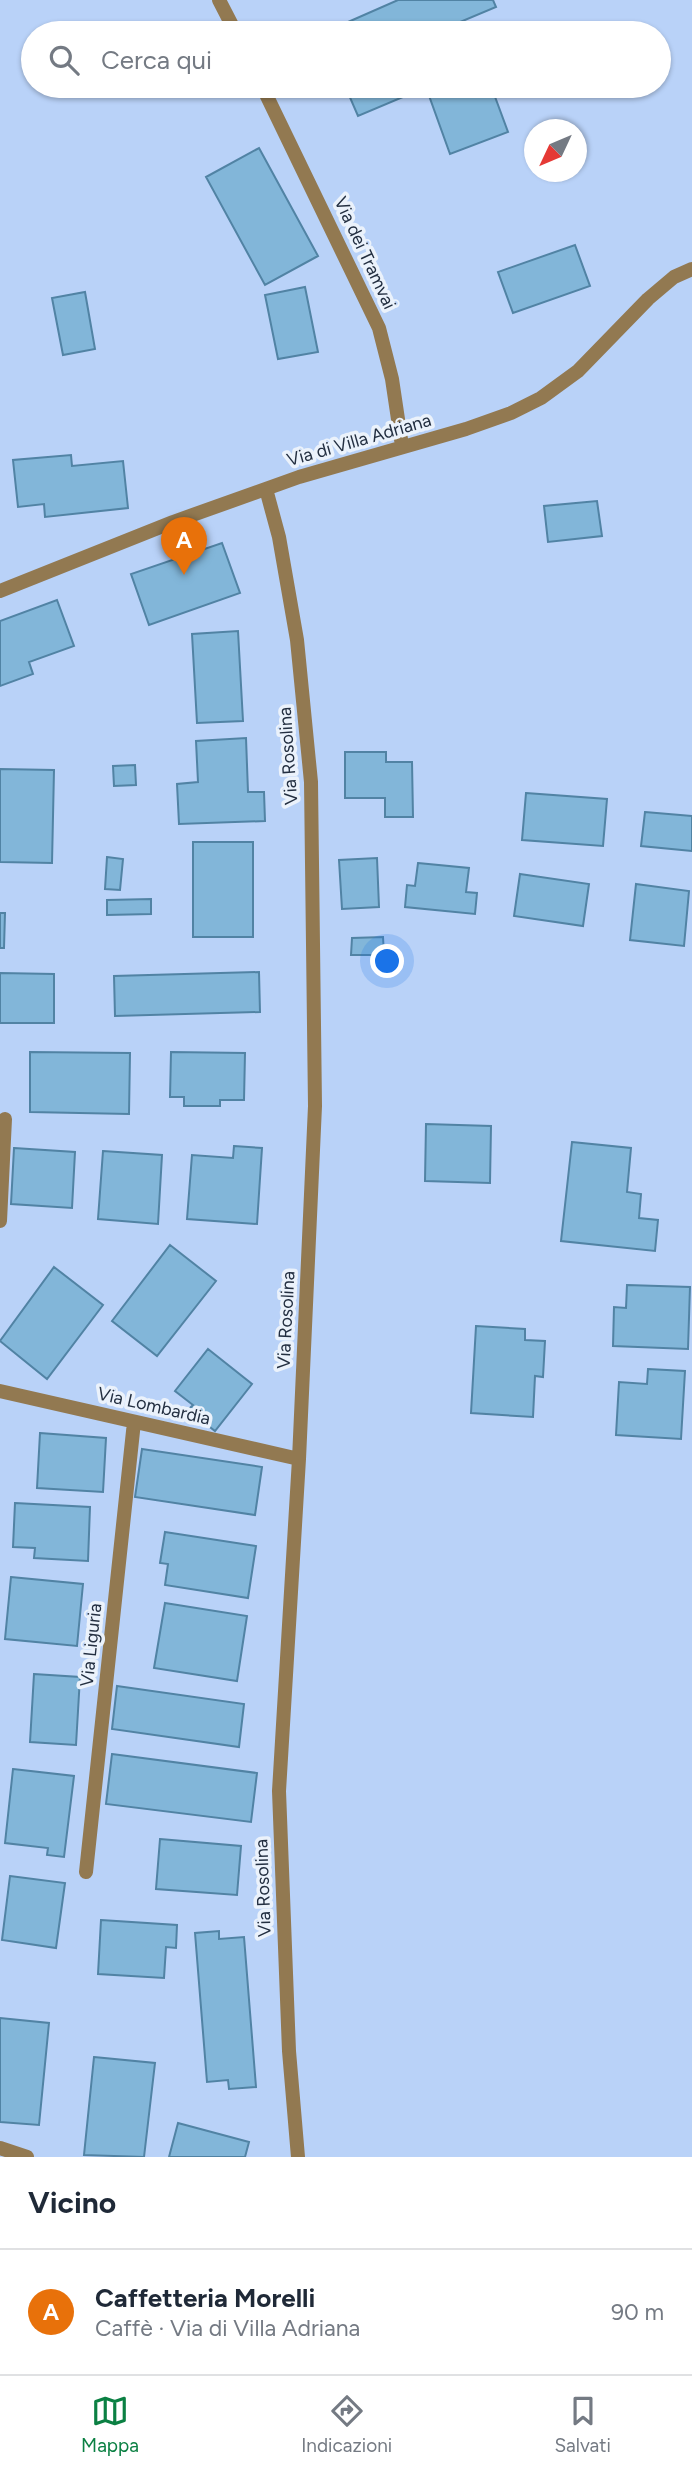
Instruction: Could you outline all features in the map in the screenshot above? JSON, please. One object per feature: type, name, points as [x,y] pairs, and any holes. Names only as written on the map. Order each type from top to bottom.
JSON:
[{"type":"street","points":[[219,0],[230,21]]},
{"type":"street","name":"Via dei Tramvai","points":[[268,98],[379,328],[393,379],[402,446]]},
{"type":"street","name":"Via di Villa Adriana","points":[[0,591],[266,489],[496,419],[541,398],[578,371],[660,289],[692,269]]},
{"type":"street","name":"Via Rosolina","points":[[266,489],[279,537],[297,640],[312,782],[315,1106],[299,1458],[279,1791],[289,2051],[298,2157]]},
{"type":"street","points":[[0,1221],[5,1119]]},
{"type":"street","name":"Via Lombardia","points":[[0,1391],[299,1458]]},
{"type":"street","name":"Via Liguria","points":[[86,1872],[134,1422]]},
{"type":"street","points":[[0,2148],[27,2157]]},
{"type":"building","points":[[398,0],[493,0],[496,7],[463,21],[350,21]]},
{"type":"building","points":[[350,98],[401,98],[358,116]]},
{"type":"building","points":[[430,98],[495,98],[508,132],[450,154]]},
{"type":"building","points":[[259,148],[318,256],[265,285],[206,177]]},
{"type":"building","points":[[575,245],[590,286],[513,313],[498,272]]},
{"type":"building","points":[[305,287],[318,352],[278,359],[265,295]]},
{"type":"building","points":[[85,292],[95,349],[63,355],[52,298]]},
{"type":"building","points":[[71,455],[72,466],[123,461],[128,508],[45,517],[44,504],[18,507],[13,460]]},
{"type":"building","points":[[597,501],[602,536],[548,542],[544,506]]},
{"type":"building","points":[[222,543],[240,593],[149,625],[131,574]]},
{"type":"building","points":[[57,600],[74,646],[29,662],[33,674],[0,686],[0,621]]},
{"type":"building","points":[[238,631],[243,721],[197,723],[192,634]]},
{"type":"building","points":[[246,738],[248,792],[264,792],[265,821],[179,824],[177,784],[198,782],[196,741]]},
{"type":"building","points":[[345,752],[386,752],[386,762],[412,762],[413,817],[385,817],[385,798],[345,798]]},
{"type":"building","points":[[135,765],[136,785],[114,786],[113,766]]},
{"type":"building","points":[[0,769],[54,770],[52,863],[0,862]]},
{"type":"building","points":[[526,793],[607,799],[603,846],[522,840]]},
{"type":"building","points":[[645,812],[692,816],[692,851],[641,846]]},
{"type":"building","points":[[193,842],[253,842],[253,937],[193,937]]},
{"type":"building","points":[[107,857],[123,859],[120,890],[105,889]]},
{"type":"building","points":[[377,858],[379,907],[342,909],[339,860]]},
{"type":"building","points":[[418,863],[469,868],[466,892],[477,893],[475,914],[405,907],[407,885],[415,886]]},
{"type":"building","points":[[520,874],[589,884],[583,926],[514,916]]},
{"type":"building","points":[[636,884],[689,891],[684,946],[630,940]]},
{"type":"building","points":[[151,899],[151,914],[107,915],[107,900]]},
{"type":"building","points":[[0,913],[5,913],[4,948],[0,948]]},
{"type":"building","points":[[383,937],[384,955],[351,955],[352,938]]},
{"type":"building","points":[[259,972],[260,1012],[115,1016],[114,976]]},
{"type":"building","points":[[0,973],[54,974],[54,1023],[0,1023]]},
{"type":"building","points":[[30,1052],[130,1053],[129,1114],[30,1112]]},
{"type":"building","points":[[171,1052],[245,1053],[244,1100],[220,1100],[220,1106],[184,1106],[184,1097],[170,1097]]},
{"type":"building","points":[[426,1124],[491,1126],[490,1183],[425,1181]]},
{"type":"building","points":[[572,1142],[631,1148],[627,1192],[641,1194],[639,1218],[658,1220],[655,1251],[561,1241]]},
{"type":"building","points":[[234,1146],[262,1148],[257,1224],[187,1219],[192,1155],[233,1158]]},
{"type":"building","points":[[14,1148],[75,1152],[72,1208],[11,1204]]},
{"type":"building","points":[[103,1151],[162,1155],[158,1224],[98,1219]]},
{"type":"building","points":[[170,1245],[216,1281],[157,1356],[112,1321]]},
{"type":"building","points":[[54,1267],[103,1305],[47,1379],[0,1341]]},
{"type":"building","points":[[627,1285],[690,1287],[688,1349],[613,1346],[614,1307],[626,1308]]},
{"type":"building","points":[[476,1326],[525,1329],[525,1340],[545,1341],[543,1377],[535,1376],[533,1417],[471,1413]]},
{"type":"building","points":[[208,1349],[252,1384],[215,1431],[188,1410],[193,1405],[175,1391]]},
{"type":"building","points":[[648,1369],[685,1371],[681,1439],[616,1435],[619,1382],[647,1384]]},
{"type":"building","points":[[40,1433],[106,1438],[103,1492],[37,1488]]},
{"type":"building","points":[[142,1449],[262,1467],[255,1515],[135,1497]]},
{"type":"building","points":[[15,1503],[90,1507],[88,1561],[34,1558],[35,1548],[13,1547]]},
{"type":"building","points":[[165,1532],[256,1546],[248,1598],[165,1585],[168,1564],[160,1563]]},
{"type":"building","points":[[11,1577],[83,1584],[77,1646],[5,1639]]},
{"type":"building","points":[[165,1603],[247,1616],[237,1681],[154,1668]]},
{"type":"building","points":[[34,1674],[80,1677],[76,1745],[30,1742]]},
{"type":"building","points":[[117,1686],[244,1704],[239,1747],[112,1729]]},
{"type":"building","points":[[112,1754],[257,1773],[251,1822],[106,1804]]},
{"type":"building","points":[[13,1769],[74,1776],[64,1857],[47,1855],[48,1848],[5,1843]]},
{"type":"building","points":[[160,1839],[241,1846],[237,1895],[156,1889]]},
{"type":"building","points":[[10,1876],[65,1883],[56,1948],[2,1940]]},
{"type":"building","points":[[101,1920],[177,1925],[176,1948],[166,1947],[164,1978],[98,1974]]},
{"type":"building","points":[[219,1931],[219,1939],[244,1937],[256,2087],[229,2089],[228,2080],[207,2082],[195,1933]]},
{"type":"building","points":[[0,2018],[49,2023],[39,2125],[0,2122]]},
{"type":"building","points":[[94,2057],[155,2063],[144,2157],[84,2155]]},
{"type":"building","points":[[178,2123],[249,2142],[245,2157],[169,2157]]},
{"type":"place","name":"Caffetteria Morelli","points":[[184,575]]}]
